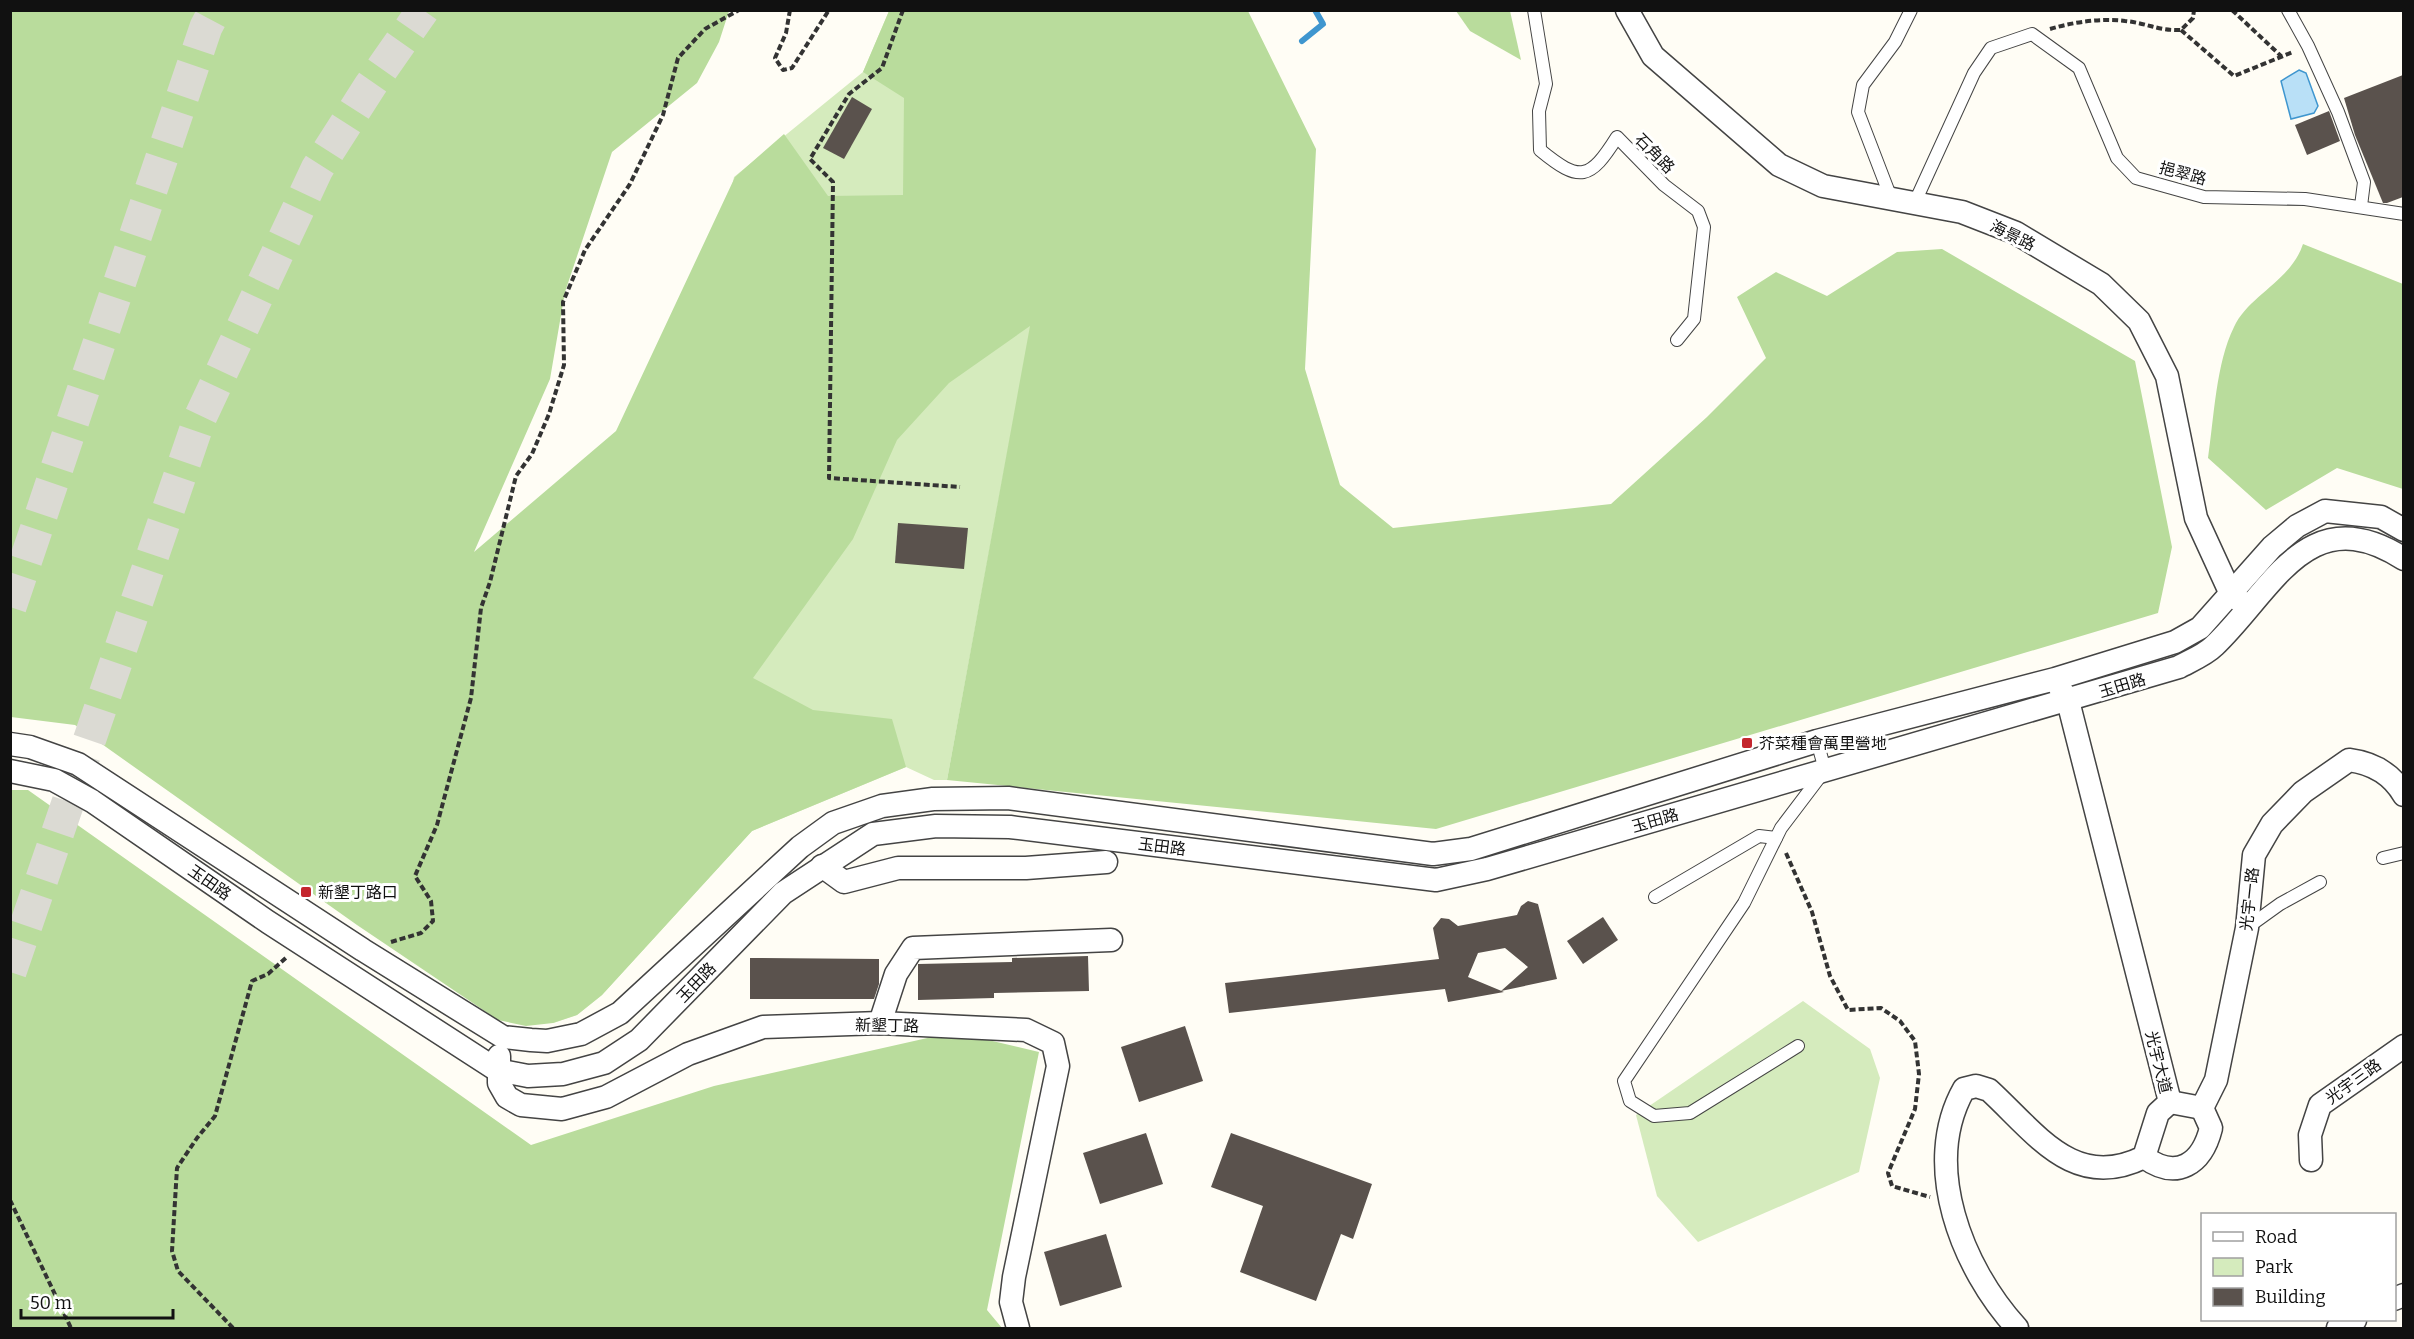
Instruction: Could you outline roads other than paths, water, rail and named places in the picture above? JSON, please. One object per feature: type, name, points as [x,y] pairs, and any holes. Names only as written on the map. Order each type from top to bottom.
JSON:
[{"type":"street","name":"海景路","points":[[1628,10],[1653,56],[1779,165],[1823,186],[1962,212],[2016,233],[2102,284],[2139,321],[2168,376],[2196,518],[2230,592],[2247,609]]},
{"type":"street","name":"玉田路","points":[[10,744],[78,764],[363,950],[502,1037],[547,1041],[581,1034],[620,1013],[800,847],[833,823],[882,806],[933,800],[1008,798],[1434,854],[1471,849],[1817,741],[2055,679],[2175,642],[2200,628],[2272,547],[2297,526],[2325,511],[2381,517],[2403,530]]},
{"type":"street","name":"玉田路","points":[[10,771],[54,780],[92,801],[301,944],[497,1070],[540,1076],[563,1074],[604,1063],[639,1040],[783,893],[873,834],[936,826],[1010,827],[1436,880],[1487,869],[2179,667],[2213,648],[2278,574],[2312,546],[2328,538],[2358,538],[2391,550],[2403,559]]},
{"type":"street","name":"光宇大道","points":[[2055,679],[2068,701],[2170,1102],[2158,1113],[2144,1157]]},
{"type":"street","name":"光宇一路","points":[[2202,1108],[2216,1080],[2247,928],[2254,855],[2272,824],[2303,792],[2349,760],[2369,763],[2398,784],[2403,795]]},
{"type":"street","points":[[822,866],[844,882],[898,868],[1026,868],[1106,862]]},
{"type":"street","points":[[880,1023],[896,974],[913,948],[1111,940]]},
{"type":"street","name":"新墾丁路","points":[[502,1037],[497,1070],[499,1083],[507,1097],[521,1105],[562,1108],[606,1097],[688,1054],[763,1028],[880,1023],[1026,1030],[1053,1043],[1058,1066],[1013,1285],[1011,1302],[1018,1329]]},
{"type":"street","name":"光宇三路","points":[[2311,1160],[2310,1135],[2320,1105],[2403,1046]]},
{"type":"street","points":[[2016,1329],[1972,1265],[1951,1203],[1945,1159],[1951,1111],[1964,1089],[1976,1086],[1989,1090],[2064,1158],[2088,1168],[2114,1169],[2144,1157],[2156,1166],[2179,1167],[2193,1162],[2206,1147],[2211,1128],[2202,1108],[2170,1102]]},
{"type":"street","points":[[2338,1329],[2353,1321]]},
{"type":"lane","name":"石角路","points":[[1534,10],[1546,84],[1539,111],[1540,150],[1576,173],[1588,172],[1600,163],[1617,137],[1664,185],[1698,211],[1704,227],[1694,319],[1677,340]]},
{"type":"lane","points":[[1891,198],[1857,112],[1863,85],[1895,42],[1911,10]]},
{"type":"lane","points":[[2288,10],[2308,46],[2338,112],[2364,182],[2361,206]]},
{"type":"lane","name":"挹翠路","points":[[1915,202],[1974,73],[1991,48],[2032,34],[2079,68],[2117,158],[2136,178],[2204,197],[2305,198],[2403,214]]},
{"type":"lane","points":[[1798,1046],[1690,1113],[1654,1116],[1630,1101],[1624,1081],[1744,903],[1776,838],[1825,770],[1817,741]]},
{"type":"lane","points":[[1655,897],[1759,836],[1776,838]]},
{"type":"lane","points":[[2383,858],[2403,853]]},
{"type":"lane","points":[[2247,928],[2280,904],[2320,882]]},
{"type":"water","points":[[2299,70],[2306,73],[2318,106],[2314,113],[2291,119],[2281,81]]},
{"type":"waterway","points":[[1302,41],[1323,24],[1315,10]]},
{"type":"tunnel","points":[[10,607],[206,27],[215,10]]},
{"type":"tunnel","points":[[10,972],[199,420],[317,169],[370,86],[423,10]]},
{"type":"place","name":"芥菜種會萬里營地","points":[[1747,743]]},
{"type":"place","name":"新墾丁路口","points":[[306,892]]}]
